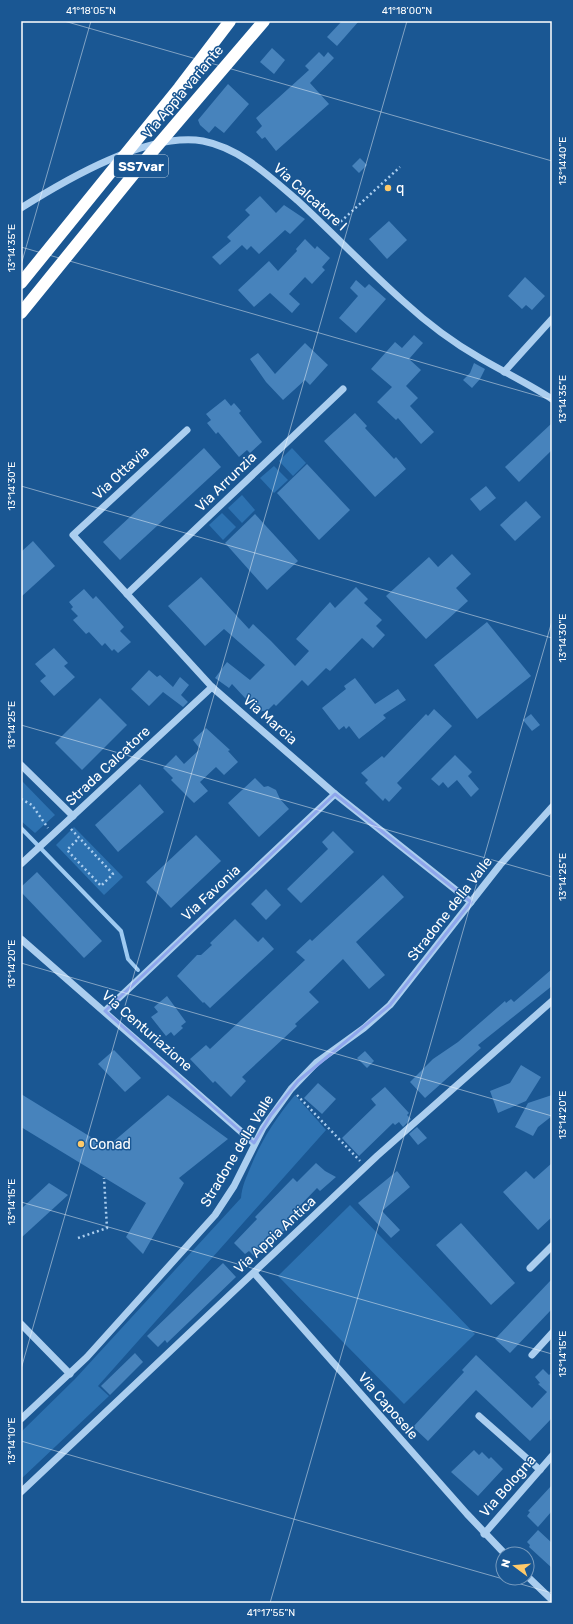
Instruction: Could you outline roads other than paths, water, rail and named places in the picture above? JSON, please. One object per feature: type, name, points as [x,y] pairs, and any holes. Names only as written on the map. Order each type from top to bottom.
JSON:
[{"type":"highway","name":"Via Appia variante","points":[[21,283],[175,94],[230,21]]},
{"type":"highway","name":"Via Appia variante","points":[[21,313],[146,159],[264,21]]},
{"type":"street","name":"Via Calcatore I","points":[[21,208],[66,182],[114,158],[164,142],[194,140],[219,146],[258,167],[330,231],[428,323],[467,350],[552,399]]},
{"type":"street","points":[[504,372],[552,319]]},
{"type":"street","name":"Via Arrunzia","points":[[127,594],[343,389]]},
{"type":"street","name":"Via Ottavia","points":[[73,535],[187,430]]},
{"type":"street","name":"Via Marcia","points":[[73,535],[212,687],[335,794],[471,902]]},
{"type":"street","name":"Strada Calcatore","points":[[21,864],[212,687]]},
{"type":"street","points":[[21,765],[72,816]]},
{"type":"street","name":"Via Favonia","points":[[105,1011],[335,794]]},
{"type":"street","name":"Stradone della Valle","points":[[21,1419],[70,1374],[217,1212],[239,1177],[254,1143],[271,1115],[291,1089],[317,1062],[364,1028],[390,1006],[509,854],[552,807]]},
{"type":"street","name":"Via Centuriazione","points":[[21,939],[254,1143]]},
{"type":"street","name":"Via Appia Antica","points":[[21,1492],[367,1167],[552,1001]]},
{"type":"street","points":[[530,1268],[552,1246]]},
{"type":"street","name":"Via Caposele","points":[[254,1273],[496,1546]]},
{"type":"street","points":[[21,1324],[70,1374]]},
{"type":"street","points":[[532,1355],[552,1333]]},
{"type":"street","points":[[479,1416],[540,1470]]},
{"type":"street","name":"Via Bologna","points":[[484,1534],[552,1456]]},
{"type":"street","points":[[535,1584],[552,1600]]},
{"type":"waterway","points":[[21,828],[121,931],[128,959],[138,970]]},
{"type":"place","name":"q","points":[[388,188]]},
{"type":"place","name":"Conad","points":[[81,1144]]}]
